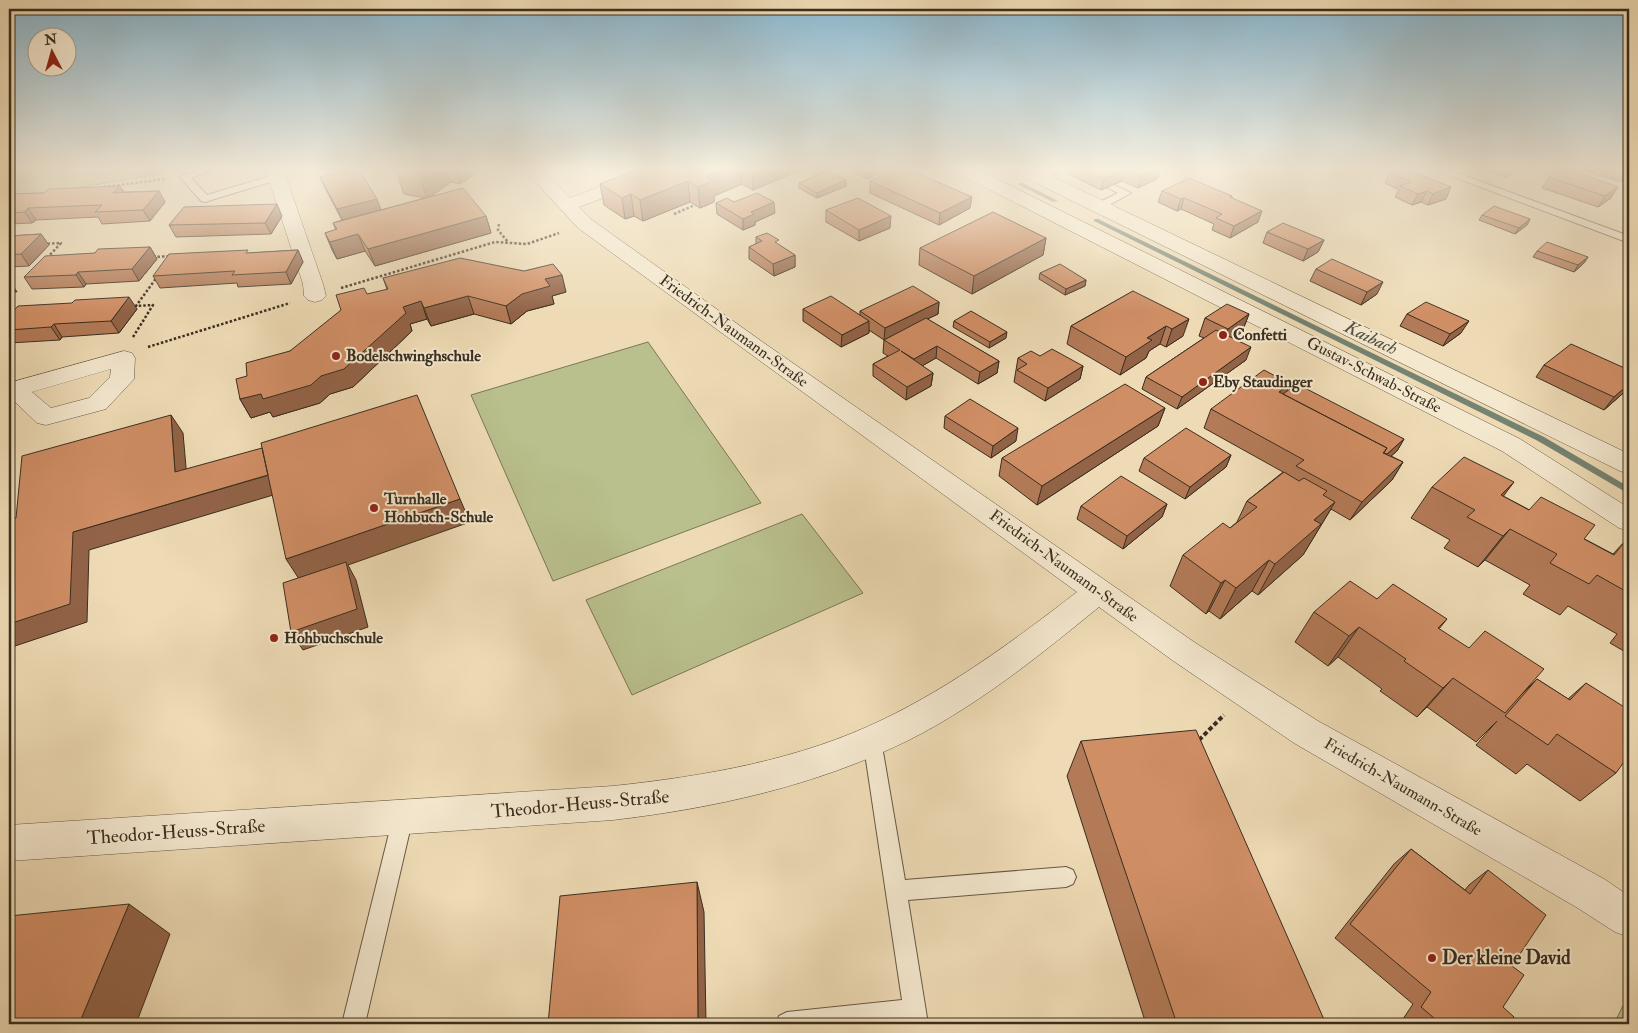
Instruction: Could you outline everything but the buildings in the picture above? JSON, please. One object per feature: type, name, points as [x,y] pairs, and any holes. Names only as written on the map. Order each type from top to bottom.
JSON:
[{"type":"street","points":[[291,216],[314,284],[315,296]]},
{"type":"street","name":"Friedrich-Naumann-Straße","points":[[578,216],[585,224],[756,348],[1246,693],[1353,760],[1590,893],[1629,918]]},
{"type":"street","name":"Gustav-Schwab-Straße","points":[[1058,216],[1511,445],[1629,521]]},
{"type":"street","name":"Gustav-Schwab-Straße","points":[[1135,216],[1629,465]]},
{"type":"street","points":[[124,358],[122,378],[97,404],[46,417],[12,390],[124,358]]},
{"type":"street","name":"Theodor-Heuss-Straße","points":[[9,843],[612,803],[688,794],[766,778],[814,763],[872,740],[931,712],[993,672],[1099,591]]},
{"type":"lane","points":[[1565,216],[1629,240]]},
{"type":"lane","points":[[787,1024],[916,1017],[872,740]]},
{"type":"lane","points":[[353,1024],[403,817]]},
{"type":"lane","points":[[896,891],[1066,877]]},
{"type":"path","points":[[499,224],[498,230],[508,243]]},
{"type":"path","points":[[124,358],[157,343],[495,242],[528,244],[585,224]]},
{"type":"path","points":[[35,244],[61,243],[44,262],[54,262]]},
{"type":"path","points":[[168,263],[173,256]]},
{"type":"path","points":[[153,257],[173,256],[177,259]]},
{"type":"path","points":[[124,358],[125,349],[153,305],[136,306],[162,270]]},
{"type":"path","points":[[9,290],[17,290],[9,299]]},
{"type":"path","points":[[1195,744],[1246,693]]},
{"type":"green space","points":[[648,342],[761,503],[553,581],[471,395]]},
{"type":"green space","points":[[802,514],[863,593],[632,695],[586,600]]},
{"type":"green space","points":[[1629,993],[1629,1024],[1614,1024]]},
{"type":"waterway","name":"Kaibach","points":[[1096,220],[1541,439],[1629,491]]},
{"type":"place","name":"Confetti","points":[[1223,335]]},
{"type":"place","name":"Bodelschwinghschule","points":[[336,356]]},
{"type":"place","name":"Eby Staudinger","points":[[1203,382]]},
{"type":"place","name":"Turnhalle Hohbuch-Schule","points":[[374,508]]},
{"type":"place","name":"Hohbuchschule","points":[[274,638]]},
{"type":"place","name":"Der kleine David","points":[[1432,958]]}]
